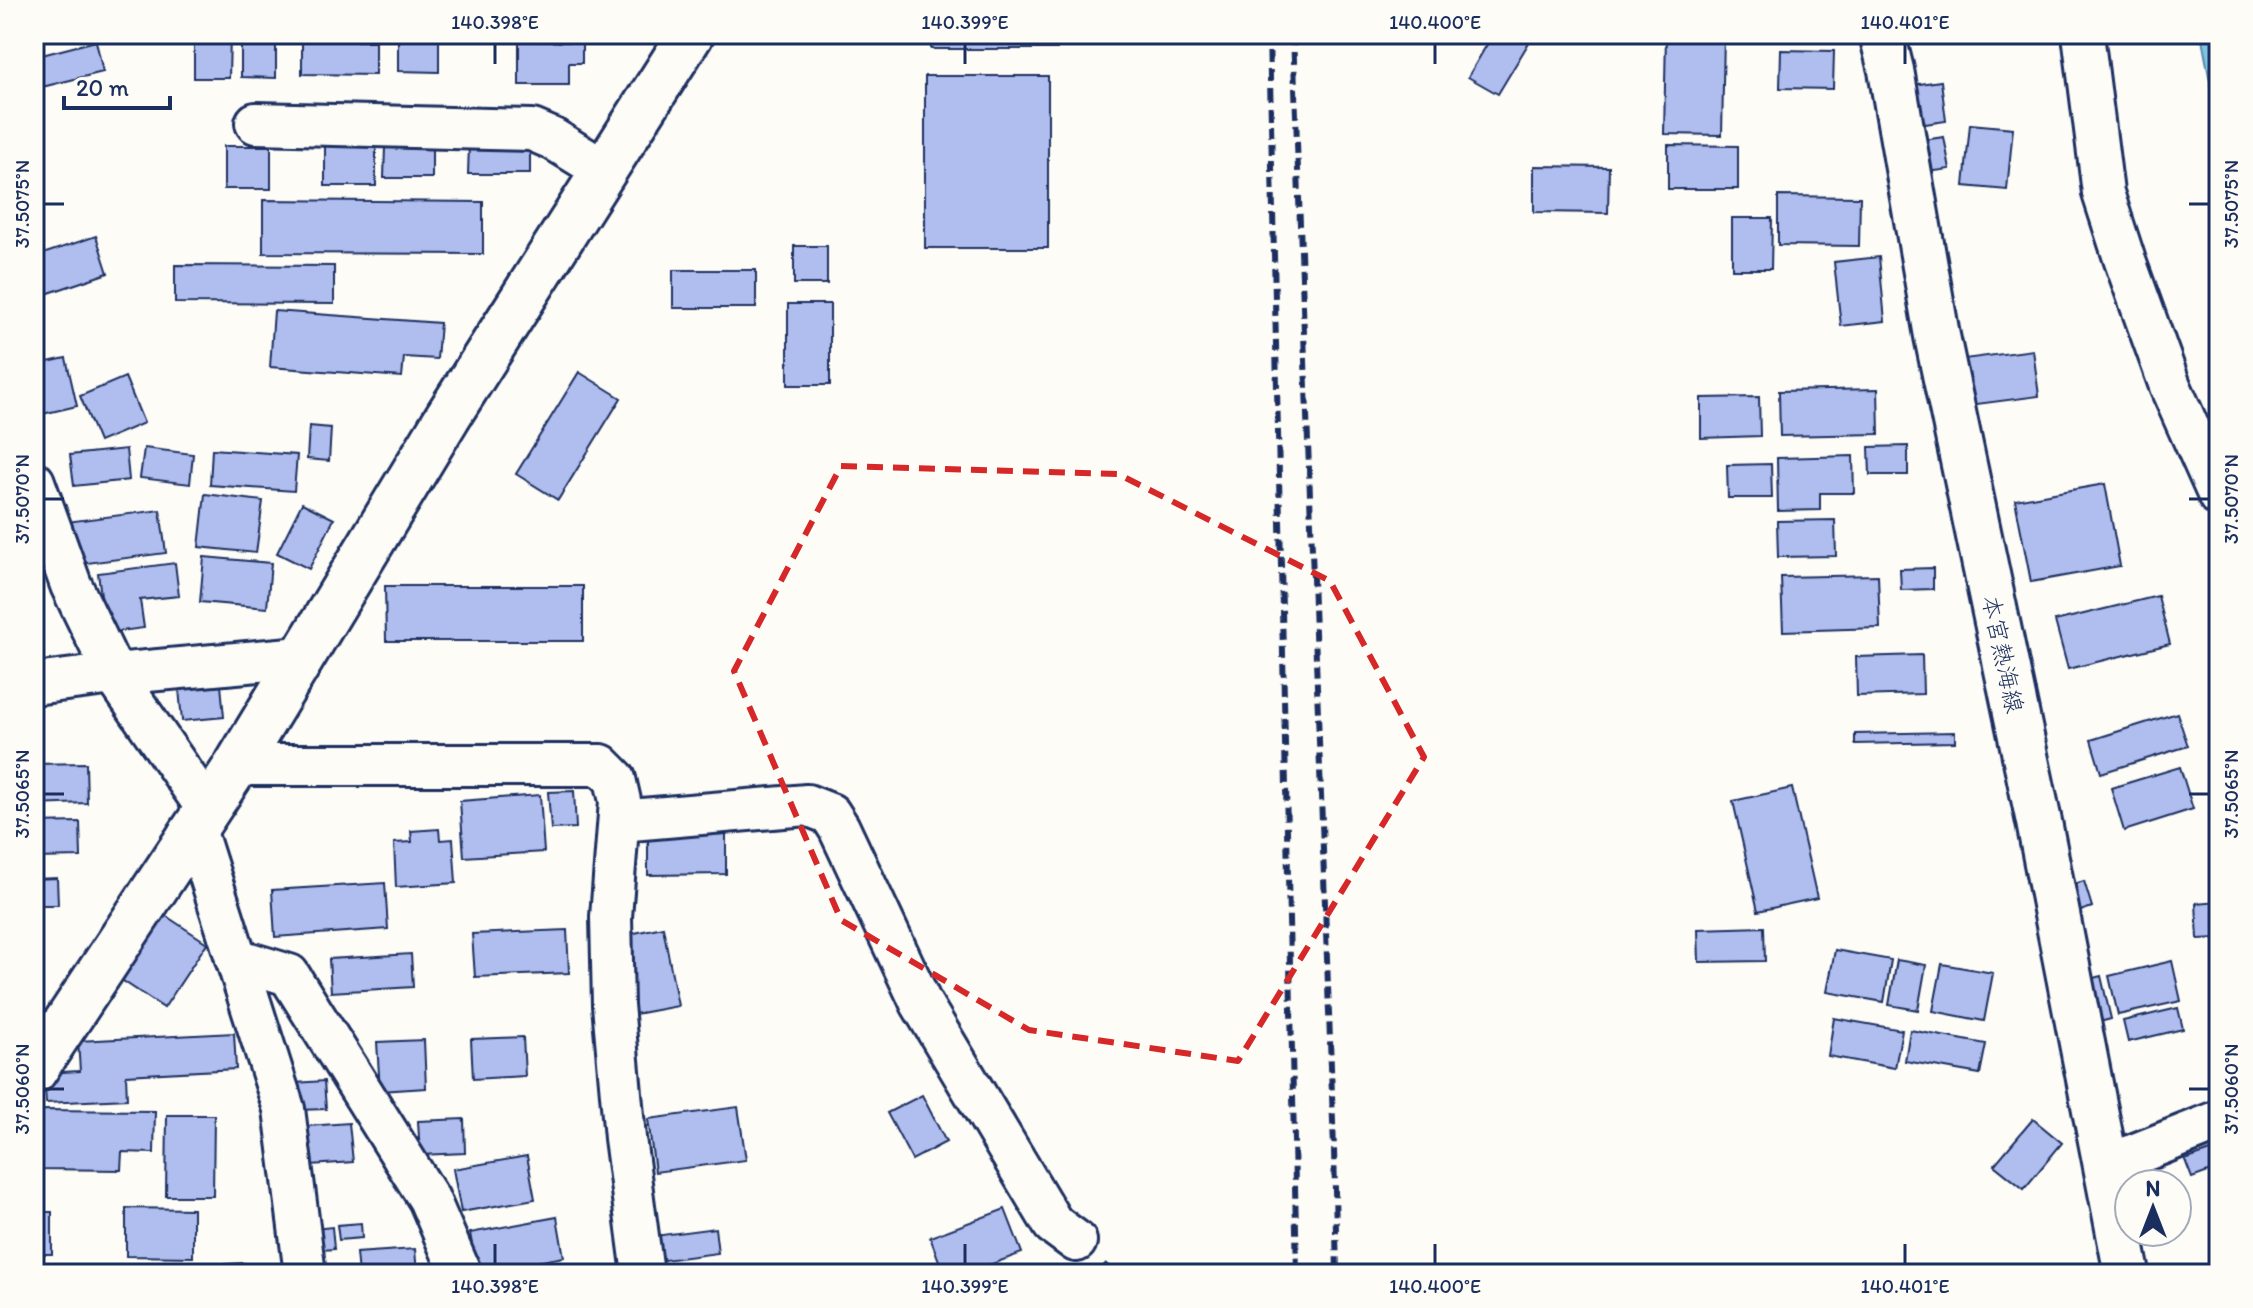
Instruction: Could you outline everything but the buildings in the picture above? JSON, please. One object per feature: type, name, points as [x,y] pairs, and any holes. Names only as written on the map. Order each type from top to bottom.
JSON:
[{"type":"main road","points":[[34,1071],[237,765],[448,416],[691,34]]},
{"type":"main road","name":"本宮熱海線","points":[[1882,34],[1891,70],[1937,336],[2039,822],[2127,1274]]},
{"type":"street","points":[[2083,34],[2103,193],[2170,386],[2219,496]]},
{"type":"street","points":[[256,123],[532,130],[553,139],[605,171]]},
{"type":"street","points":[[34,482],[71,585],[114,674],[201,819],[236,959],[284,1109],[305,1274]]},
{"type":"street","points":[[34,684],[302,657]]},
{"type":"street","points":[[237,765],[601,765],[615,779],[620,801],[611,917],[613,1005],[625,1138],[643,1274]]},
{"type":"street","points":[[619,821],[807,805],[830,814],[921,1003],[1053,1224],[1076,1241]]},
{"type":"street","points":[[236,959],[289,975],[429,1199],[461,1274]]},
{"type":"street","points":[[2105,1166],[2219,1121]]},
{"type":"highlighted area","points":[[841,466],[1118,474],[1330,581],[1424,757],[1238,1061],[1029,1030],[841,920],[734,671]]},
{"type":"water","points":[[2201,34],[2219,34],[2219,129]]},
{"type":"railway","points":[[1269,34],[1297,1274]]},
{"type":"railway","points":[[1293,34],[1337,1274]]}]
